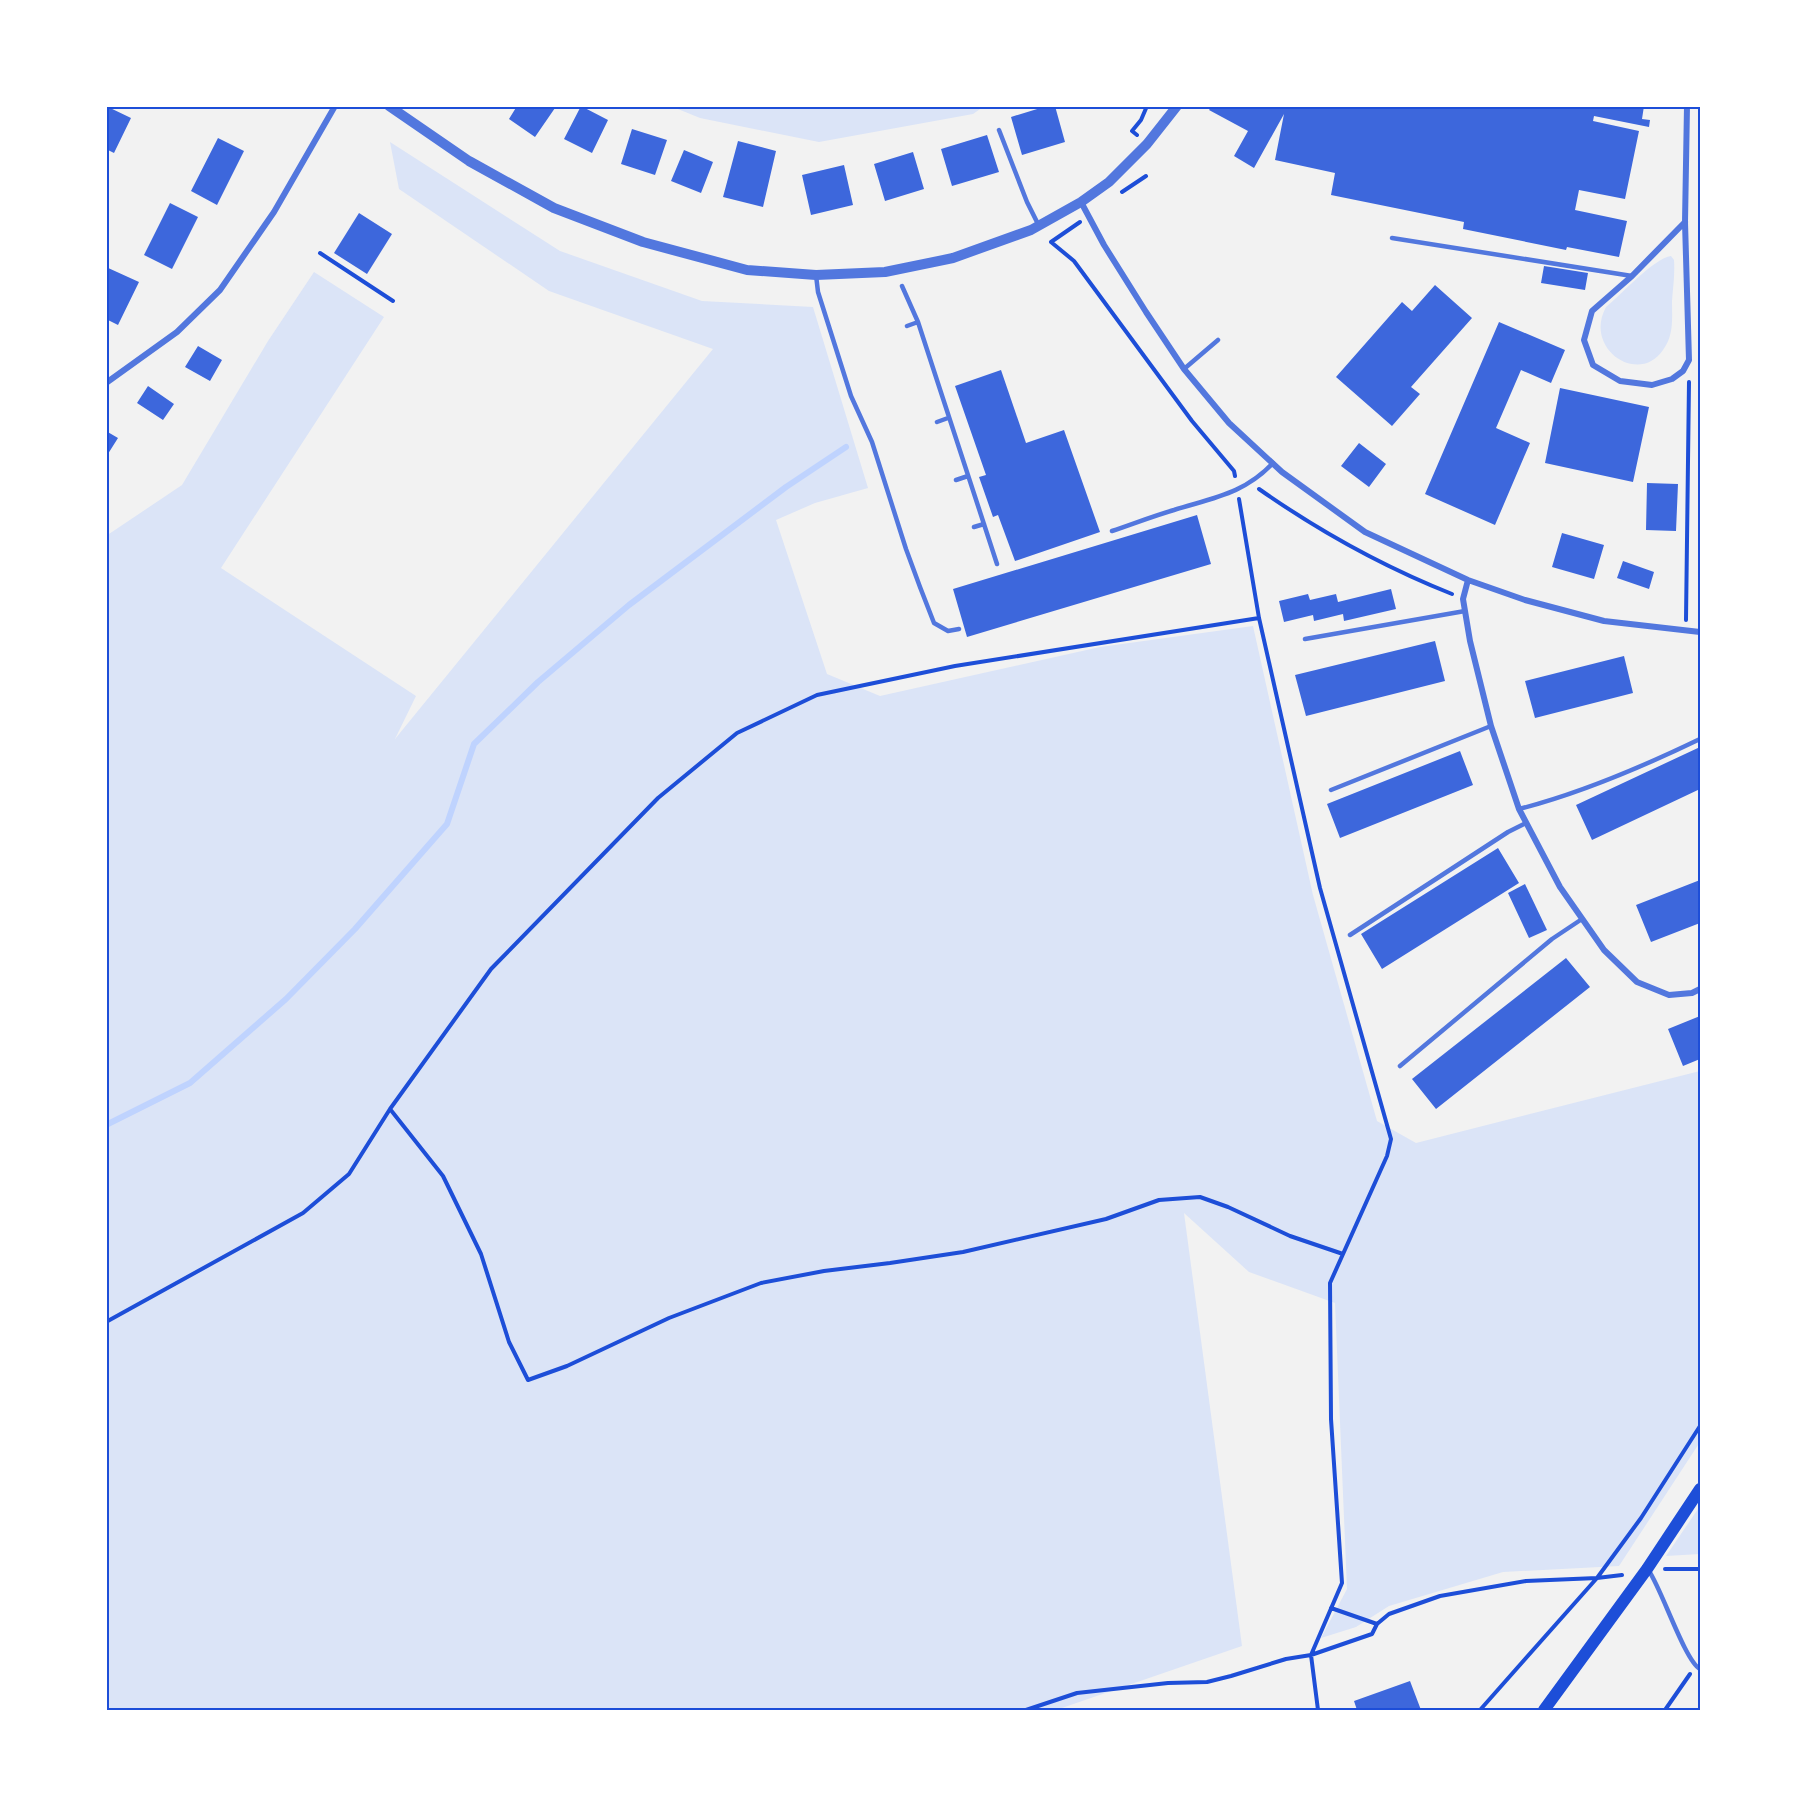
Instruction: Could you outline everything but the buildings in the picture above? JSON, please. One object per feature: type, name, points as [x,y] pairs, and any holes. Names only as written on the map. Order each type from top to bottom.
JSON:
[{"type":"main road","points":[[1544,1710],[1647,1569],[1701,1490]]},
{"type":"street","points":[[106,383],[177,332],[220,290],[274,212],[335,106]]},
{"type":"street","points":[[389,106],[469,162],[554,208],[644,242],[747,270],[816,275],[885,272],[953,258],[1039,226],[1081,202],[1117,175],[1147,144],[1177,106]]},
{"type":"street","points":[[1685,222],[1632,276],[1592,311],[1584,340],[1593,365],[1620,381],[1652,385],[1672,378],[1683,371],[1689,360],[1685,222],[1687,106]]},
{"type":"street","points":[[1081,202],[1104,245],[1184,369],[1229,423],[1273,464],[1365,532],[1468,580],[1525,600],[1604,621],[1701,632]]},
{"type":"street","points":[[1468,580],[1463,599],[1470,641],[1491,726],[1519,809],[1560,887],[1604,950],[1637,982],[1669,995],[1692,993],[1701,989]]},
{"type":"lane","points":[[999,130],[1026,201],[1039,226]]},
{"type":"lane","points":[[1392,238],[1632,276]]},
{"type":"lane","points":[[816,275],[818,292],[851,396],[872,442],[906,549],[934,623],[948,631],[959,629]]},
{"type":"lane","points":[[902,286],[918,322],[998,564]]},
{"type":"lane","points":[[907,326],[918,322]]},
{"type":"lane","points":[[1184,369],[1218,340]]},
{"type":"lane","points":[[925,373],[933,370]]},
{"type":"lane","points":[[937,422],[948,418]]},
{"type":"lane","points":[[1112,531],[1219,497],[1258,478],[1273,464]]},
{"type":"lane","points":[[956,480],[968,476]]},
{"type":"lane","points":[[974,527],[984,524]]},
{"type":"lane","points":[[1305,639],[1465,611]]},
{"type":"lane","points":[[1331,790],[1491,726]]},
{"type":"lane","points":[[1519,809],[1554,800],[1646,765],[1701,739]]},
{"type":"lane","points":[[1350,935],[1508,832],[1526,823]]},
{"type":"lane","points":[[1400,1066],[1552,939],[1582,918]]},
{"type":"lane","points":[[1647,1569],[1657,1583],[1680,1636],[1698,1668]]},
{"type":"path","points":[[1064,233],[1051,242],[1074,261],[1192,421],[1234,471],[1296,514],[1365,554],[1463,599]]},
{"type":"path","points":[[320,253],[393,301]]},
{"type":"path","points":[[1686,631],[1689,360]]},
{"type":"path","points":[[1234,471],[1259,618],[1320,888],[1391,1139],[1387,1156],[1330,1283],[1331,1419],[1342,1583],[1311,1655],[1318,1710]]},
{"type":"path","points":[[106,1322],[303,1213],[349,1174],[390,1109],[491,969],[658,798],[737,733],[828,692],[955,666],[1259,618]]},
{"type":"path","points":[[390,1109],[443,1176],[481,1254],[510,1342],[528,1380],[567,1366],[669,1318],[761,1283],[824,1271],[963,1252],[1106,1219],[1159,1200],[1200,1197],[1228,1207],[1290,1236],[1343,1254]]},
{"type":"path","points":[[1480,1710],[1598,1578],[1641,1518],[1701,1426]]},
{"type":"path","points":[[1026,1710],[1077,1693],[1168,1683],[1207,1682],[1286,1659],[1311,1655],[1372,1634],[1377,1624],[1389,1614],[1440,1596],[1526,1581],[1598,1578],[1647,1569],[1701,1569]]},
{"type":"path","points":[[1331,1608],[1377,1624]]},
{"type":"path","points":[[1665,1710],[1698,1668]]},
{"type":"shaded area","points":[[673,107],[983,107],[973,114],[819,142],[700,118]]},
{"type":"shaded area","points":[[390,142],[560,251],[702,301],[813,307],[868,488],[815,503],[776,520],[827,674],[880,696],[1100,647],[1253,626],[1313,895],[1377,1121],[1416,1143],[1700,1071],[1700,1442],[1619,1566],[1503,1572],[1389,1606],[1356,1627],[1321,1638],[1347,1589],[1335,1303],[1249,1272],[1184,1213],[1242,1646],[1056,1710],[107,1710],[106,536],[182,485],[268,341],[314,272],[384,317],[221,568],[416,696],[395,739],[713,349],[549,291],[399,189]]},
{"type":"shaded area","points":[[1671,256],[1674,260],[1672,327],[1667,344],[1653,360],[1641,364],[1628,363],[1617,358],[1608,349],[1602,336],[1601,322],[1606,307],[1647,270]]},
{"type":"shaded area","points":[[1700,1506],[1700,1554],[1666,1556]]},
{"type":"waterway","points":[[106,1125],[190,1083],[286,999],[355,929],[447,824],[474,744],[538,682],[629,605],[786,487],[846,447]]}]
